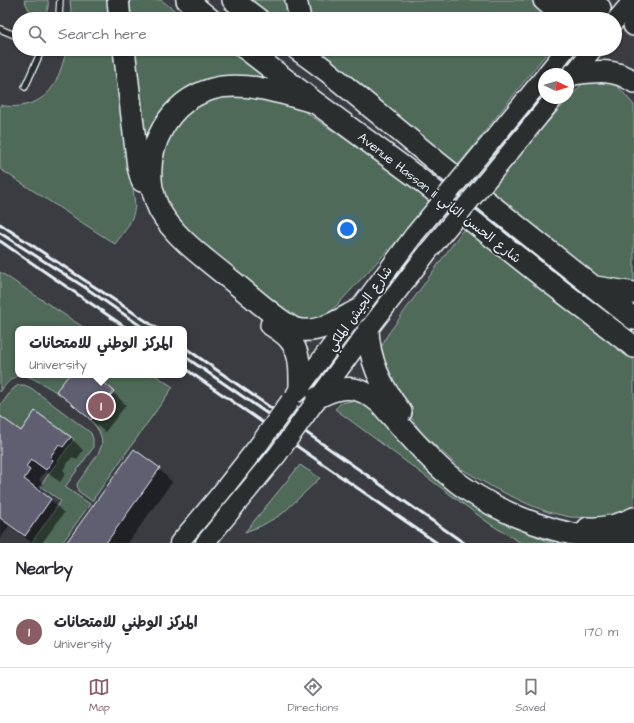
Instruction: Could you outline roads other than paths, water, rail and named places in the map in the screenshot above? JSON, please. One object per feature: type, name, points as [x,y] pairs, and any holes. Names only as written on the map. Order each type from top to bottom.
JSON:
[{"type":"highway","points":[[118,0],[119,12]]},
{"type":"highway","points":[[187,0],[202,12]]},
{"type":"highway","points":[[233,0],[249,12]]},
{"type":"highway","points":[[296,0],[299,12]]},
{"type":"highway","points":[[544,0],[557,12]]},
{"type":"highway","points":[[561,0],[603,12]]},
{"type":"highway","points":[[634,14],[634,25]]},
{"type":"highway","points":[[125,56],[138,167],[148,207],[157,225],[164,237],[179,251],[288,338],[297,352],[300,364],[295,395]]},
{"type":"highway","name":"Avenue Hassan II شارع الحسن الثاني","points":[[255,56],[418,178],[634,347]]},
{"type":"highway","name":"Avenue Hassan II شارع الحسن الثاني","points":[[307,56],[437,162],[634,319]]},
{"type":"highway","points":[[316,56],[327,71]]},
{"type":"highway","points":[[574,76],[599,71],[612,72],[620,74],[634,82]]},
{"type":"highway","points":[[316,103],[280,93],[254,88],[226,86],[212,88],[198,94],[174,112],[159,134],[154,147],[151,162],[153,193],[159,209],[168,224],[196,252],[285,323],[296,329],[314,329],[324,327],[358,310]]},
{"type":"highway","points":[[595,287],[634,293]]},
{"type":"highway","points":[[368,330],[369,345],[377,373],[385,389],[419,433],[468,476],[501,497],[523,508],[548,519],[574,526],[600,528],[614,526],[634,518]]},
{"type":"highway","points":[[317,398],[328,392],[347,388],[356,389],[367,394],[380,404],[407,434],[448,475],[480,498],[523,518],[575,535],[596,539],[634,540]]},
{"type":"main road","points":[[603,12],[632,0]]},
{"type":"main road","points":[[551,68],[560,56]]},
{"type":"main road","points":[[574,73],[587,56]]},
{"type":"main road","name":"شارع الجيش الملكي","points":[[179,543],[260,443],[414,235],[538,83]]},
{"type":"main road","name":"شارع الجيش الملكي","points":[[205,543],[278,454],[317,398],[431,248],[549,104]]},
{"type":"lane","points":[[58,12],[60,0]]},
{"type":"lane","points":[[0,29],[12,34]]},
{"type":"lane","points":[[25,87],[39,56]]},
{"type":"railway","points":[[0,224],[153,326]]},
{"type":"railway","points":[[0,233],[86,288],[141,326]]},
{"type":"railway","points":[[0,241],[124,326]]},
{"type":"railway","points":[[187,349],[464,543]]},
{"type":"railway","points":[[187,358],[281,423]]},
{"type":"railway","points":[[187,370],[437,543]]},
{"type":"place","name":"المركز الوطني للامتحانات","points":[[101,406]]}]
